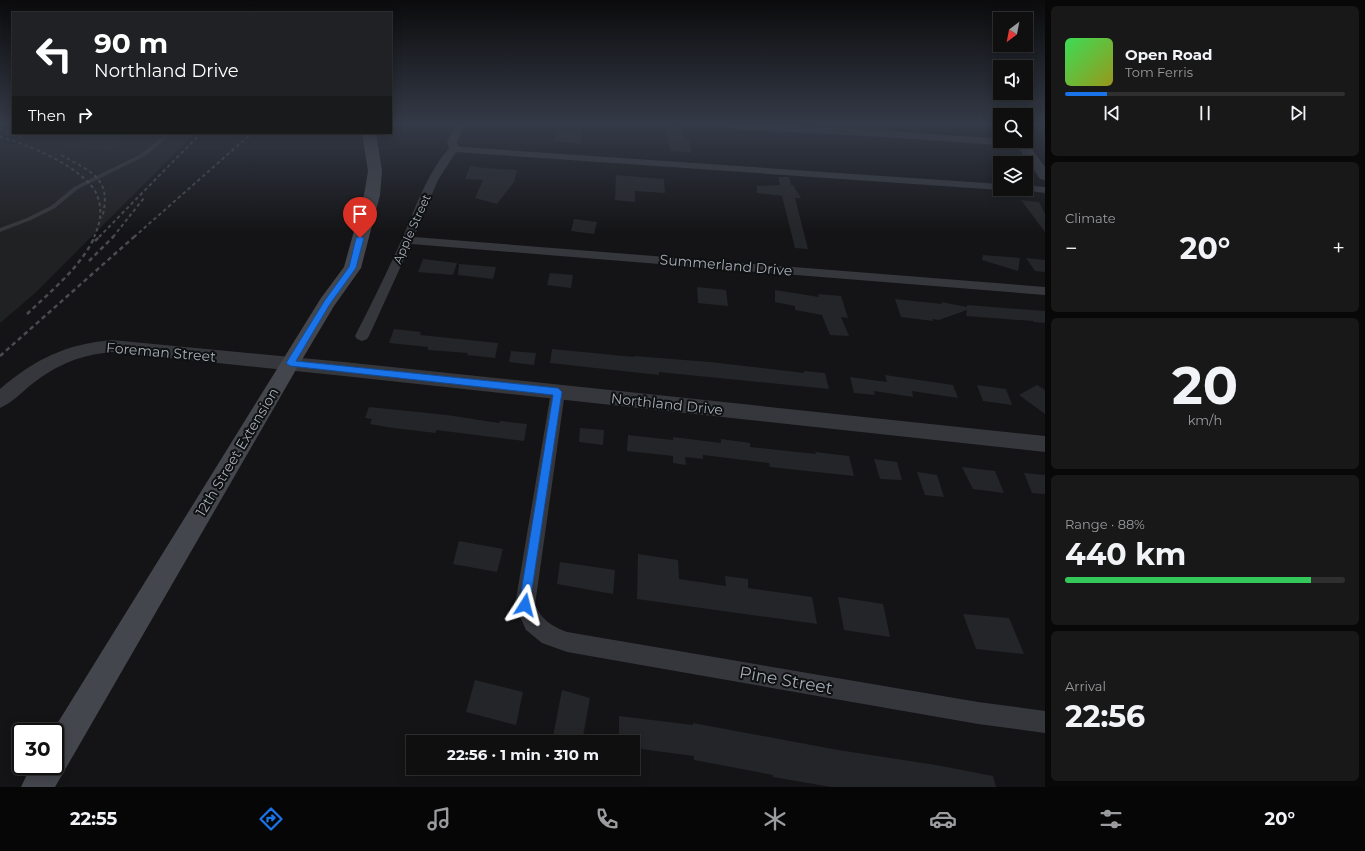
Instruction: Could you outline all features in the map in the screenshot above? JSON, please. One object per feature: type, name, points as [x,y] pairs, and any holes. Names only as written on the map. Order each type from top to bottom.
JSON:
[{"type":"main road","name":"12th Street Extension","points":[[64,742],[327,302],[352,268],[372,195],[375,171],[373,160]]},
{"type":"main road","points":[[37,787],[44,775]]},
{"type":"street","name":"Apple Street","points":[[362,336],[443,160]]},
{"type":"street","points":[[609,160],[993,187]]},
{"type":"street","points":[[1033,160],[1045,176]]},
{"type":"street","points":[[1033,189],[1045,190]]},
{"type":"street","name":"Summerland Drive","points":[[407,240],[1045,291]]},
{"type":"street","name":"Foreman Street","points":[[0,400],[31,373],[59,357],[84,349],[120,347],[290,363]]},
{"type":"street","name":"Northland Drive","points":[[290,363],[1045,444]]},
{"type":"street","name":"Pine Street","points":[[558,392],[525,605],[533,623],[549,636],[568,642],[978,713],[1045,722]]},
{"type":"lane","points":[[0,230],[29,219],[52,207],[76,188],[133,160]]},
{"type":"shaded area","points":[[0,160],[168,160],[34,294],[0,323]]},
{"type":"building","points":[[470,166],[517,170],[514,182],[497,204],[475,198],[483,180],[465,179]]},
{"type":"building","points":[[616,175],[664,179],[665,193],[635,191],[635,202],[615,200]]},
{"type":"building","points":[[778,177],[789,177],[791,185],[793,185],[801,198],[795,198],[808,249],[795,248],[782,196],[757,193],[757,186],[780,185]]},
{"type":"building","points":[[1021,200],[1039,202],[1045,214],[1045,232]]},
{"type":"building","points":[[574,219],[597,222],[594,234],[571,231]]},
{"type":"building","points":[[983,255],[1020,258],[1018,271],[982,260]]},
{"type":"building","points":[[1026,258],[1045,260],[1045,272],[1035,271]]},
{"type":"building","points":[[423,259],[457,263],[453,275],[418,272]]},
{"type":"building","points":[[459,264],[496,267],[493,279],[458,275]]},
{"type":"building","points":[[550,273],[573,275],[571,288],[547,285]]},
{"type":"building","points":[[697,287],[726,290],[728,306],[698,303]]},
{"type":"building","points":[[775,290],[819,297],[818,294],[841,296],[848,318],[841,317],[849,336],[830,335],[822,315],[795,310],[795,306],[775,302]]},
{"type":"building","points":[[895,299],[942,304],[941,302],[967,307],[967,305],[1045,311],[1045,323],[966,316],[967,310],[939,320],[932,319],[933,321],[901,317]]},
{"type":"building","points":[[394,329],[421,332],[420,335],[498,343],[495,358],[467,355],[468,353],[428,350],[428,347],[389,343]]},
{"type":"building","points":[[552,349],[634,357],[710,362],[804,373],[804,371],[825,373],[829,389],[659,372],[659,375],[550,363]]},
{"type":"building","points":[[511,351],[536,353],[534,365],[509,362]]},
{"type":"building","points":[[885,375],[953,385],[958,398],[912,391],[913,397],[874,391],[875,395],[854,393],[850,377],[887,382]]},
{"type":"building","points":[[977,385],[1006,389],[1012,405],[983,401]]},
{"type":"building","points":[[1037,385],[1045,390],[1045,414],[1019,395]]},
{"type":"building","points":[[369,407],[447,415],[499,423],[500,421],[527,424],[524,441],[436,430],[436,433],[370,424],[372,419],[365,418]]},
{"type":"building","points":[[580,428],[604,430],[603,445],[579,442]]},
{"type":"building","points":[[628,435],[673,440],[673,437],[721,443],[721,439],[750,443],[750,447],[849,456],[854,476],[770,467],[769,463],[703,455],[703,459],[685,457],[686,465],[673,463],[673,456],[627,451]]},
{"type":"building","points":[[874,459],[897,462],[902,480],[880,479]]},
{"type":"building","points":[[962,467],[995,471],[1004,493],[973,489]]},
{"type":"building","points":[[917,472],[937,475],[944,497],[925,495]]},
{"type":"building","points":[[1024,473],[1045,475],[1045,494],[1032,493]]},
{"type":"building","points":[[459,541],[503,549],[497,572],[453,564]]},
{"type":"building","points":[[638,554],[678,560],[679,579],[726,586],[725,576],[748,579],[748,588],[812,597],[817,624],[637,599]]},
{"type":"building","points":[[560,562],[615,570],[613,594],[557,584]]},
{"type":"building","points":[[838,597],[883,604],[890,637],[844,630]]},
{"type":"building","points":[[963,614],[1009,618],[1024,654],[976,649]]},
{"type":"building","points":[[475,680],[523,692],[516,725],[466,712]]},
{"type":"building","points":[[562,690],[590,698],[583,735],[553,735]]},
{"type":"building","points":[[619,716],[693,725],[693,723],[838,750],[936,765],[993,776],[996,787],[831,787],[773,777],[773,775],[694,760],[694,756],[640,749],[640,735],[619,735]]},
{"type":"railway","points":[[56,160],[80,175],[96,193],[100,204],[100,220],[94,237]]},
{"type":"railway","points":[[70,160],[90,172],[102,185],[105,205],[102,218]]},
{"type":"railway","points":[[99,237],[175,160]]},
{"type":"railway","points":[[134,237],[222,160]]},
{"type":"railway","points":[[113,237],[144,198]]},
{"type":"railway","points":[[27,314],[74,268],[82,258],[95,236]]},
{"type":"railway","points":[[0,356],[135,236]]},
{"type":"railway","points":[[95,241],[99,237]]},
{"type":"railway","points":[[89,261],[113,237]]},
{"type":"route","points":[[360,238],[352,268],[327,302],[290,363],[558,392],[525,605]]}]
